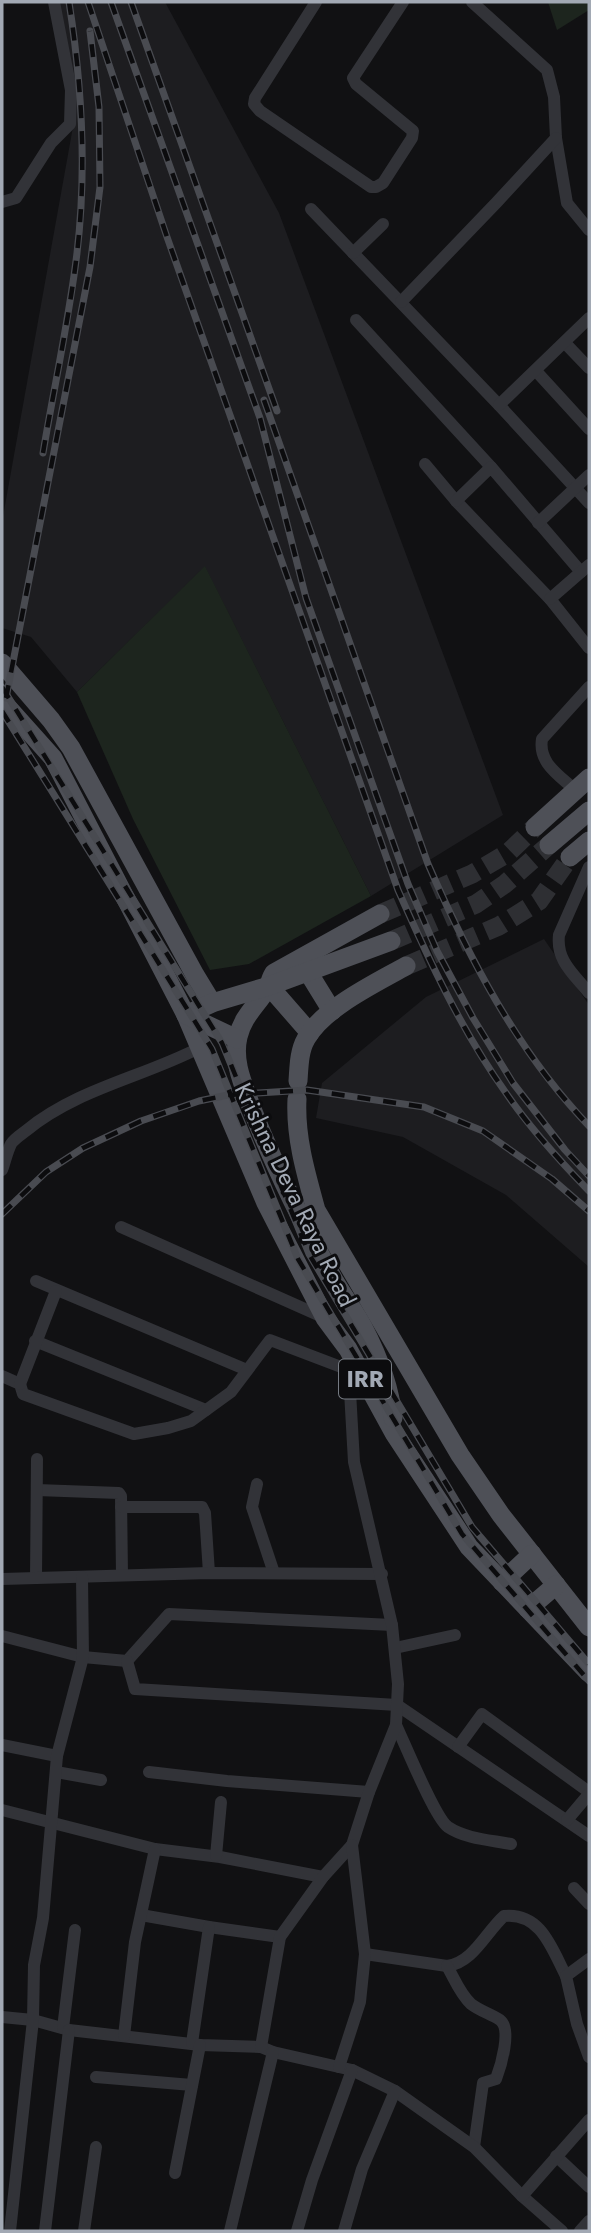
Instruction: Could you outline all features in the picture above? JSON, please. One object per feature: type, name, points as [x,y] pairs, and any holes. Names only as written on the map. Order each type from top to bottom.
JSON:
[{"type":"main road","points":[[2,663],[51,720],[71,748],[212,1003]]},
{"type":"main road","name":"Krishna Deva Raya Road","points":[[2,701],[53,758],[186,1015],[266,1203],[325,1318],[348,1349],[394,1433],[469,1547],[589,1673]]},
{"type":"main road","points":[[535,827],[582,784]]},
{"type":"main road","points":[[550,845],[589,811]]},
{"type":"main road","points":[[570,857],[589,841]]},
{"type":"main road","name":"IRR","points":[[237,1039],[248,1012],[269,986],[274,973],[380,914]]},
{"type":"main road","name":"IRR","points":[[186,1015],[212,1003],[269,986],[391,941]]},
{"type":"main road","points":[[406,966],[341,1003],[304,1041],[296,1115],[304,1169],[316,1210],[460,1454],[494,1505],[589,1627]]},
{"type":"main road","points":[[308,972],[332,1011]]},
{"type":"main road","points":[[269,986],[310,1033]]},
{"type":"main road","points":[[186,1015],[237,1039]]},
{"type":"main road","name":"Krishna Deva Raya Road","points":[[237,1039],[236,1058],[240,1079],[265,1143],[335,1283],[363,1328],[385,1382],[392,1409],[394,1433]]},
{"type":"main road","points":[[502,1582],[532,1554]]},
{"type":"main road","points":[[528,1609],[556,1585]]},
{"type":"street","points":[[2,202],[16,198],[51,143],[71,124],[71,90],[54,2]]},
{"type":"street","points":[[316,2],[255,98],[254,104],[260,111],[359,179],[371,187],[376,187],[383,183],[412,138],[413,131],[356,84],[353,78],[403,2]]},
{"type":"street","points":[[472,2],[547,70],[554,97],[556,138],[567,203],[589,230]]},
{"type":"street","points":[[401,302],[556,138]]},
{"type":"street","points":[[311,209],[589,503]]},
{"type":"street","points":[[353,253],[383,224]]},
{"type":"street","points":[[499,405],[589,318]]},
{"type":"street","points":[[356,320],[491,467],[538,523],[585,569],[550,599]]},
{"type":"street","points":[[565,343],[589,368]]},
{"type":"street","points":[[536,371],[589,429]]},
{"type":"street","points":[[425,464],[456,501],[550,599],[589,648]]},
{"type":"street","points":[[456,501],[491,467]]},
{"type":"street","points":[[538,523],[589,475]]},
{"type":"street","points":[[582,784],[544,761],[541,744],[542,739],[589,687]]},
{"type":"street","points":[[589,867],[559,935],[558,946],[560,957],[589,993]]},
{"type":"street","points":[[2,1170],[12,1143],[37,1122],[93,1092],[199,1048]]},
{"type":"street","points":[[121,1227],[325,1318]]},
{"type":"street","points":[[36,1281],[247,1370]]},
{"type":"street","points":[[56,1291],[20,1384],[23,1394],[134,1434],[191,1421],[231,1392],[270,1340],[349,1370]]},
{"type":"street","points":[[35,1341],[206,1410]]},
{"type":"street","points":[[230,2231],[267,2050],[280,1937],[323,1877],[352,1845],[369,1792],[396,1725],[398,1684],[395,1648],[382,1574],[354,1462],[348,1349]]},
{"type":"street","points":[[2,1376],[20,1384]]},
{"type":"street","points":[[36,1578],[37,1459]]},
{"type":"street","points":[[257,1484],[252,1507],[274,1573]]},
{"type":"street","points":[[37,1490],[115,1491],[121,1496],[122,1575]]},
{"type":"street","points":[[121,1507],[202,1507],[205,1513],[209,1573]]},
{"type":"street","points":[[2,1579],[209,1573],[382,1574]]},
{"type":"street","points":[[10,2231],[33,2020],[34,1965],[43,1917],[57,1756],[83,1657],[82,1577]]},
{"type":"street","points":[[127,1661],[169,1614],[392,1625]]},
{"type":"street","points":[[395,1648],[455,1635]]},
{"type":"street","points":[[2,1636],[83,1657],[127,1661]]},
{"type":"street","points":[[127,1661],[135,1689],[397,1705],[589,1836]]},
{"type":"street","points":[[458,1747],[482,1714],[589,1793],[567,1820]]},
{"type":"street","points":[[396,1725],[435,1810],[446,1826],[475,1837],[511,1843]]},
{"type":"street","points":[[2,1745],[57,1756]]},
{"type":"street","points":[[56,1772],[101,1780]]},
{"type":"street","points":[[149,1772],[369,1792]]},
{"type":"street","points":[[216,1853],[221,1802]]},
{"type":"street","points":[[2,1810],[156,1849],[216,1853]]},
{"type":"street","points":[[169,1845],[323,1877]]},
{"type":"street","points":[[297,2231],[346,2069],[360,2002],[365,1954],[352,1845]]},
{"type":"street","points":[[124,2036],[135,1942],[156,1849]]},
{"type":"street","points":[[574,1888],[589,1904]]},
{"type":"street","points":[[141,1915],[280,1937]]},
{"type":"street","points":[[365,1954],[456,1965],[465,1959],[504,1916],[512,1915],[537,1925],[566,1976],[577,2024],[589,2057]]},
{"type":"street","points":[[175,2173],[192,2085],[209,1927]]},
{"type":"street","points":[[45,2231],[75,1930]]},
{"type":"street","points":[[566,1976],[589,1959]]},
{"type":"street","points":[[447,1966],[468,2001],[478,2010],[502,2021],[506,2027],[496,2079],[483,2082],[474,2147]]},
{"type":"street","points":[[2,2017],[33,2020],[66,2029],[267,2050],[346,2069],[395,2091],[474,2147],[522,2196],[562,2231]]},
{"type":"street","points":[[96,2077],[192,2085]]},
{"type":"street","points":[[344,2231],[362,2169],[395,2091]]},
{"type":"street","points":[[522,2196],[589,2120]]},
{"type":"street","points":[[85,2231],[96,2147]]},
{"type":"street","points":[[556,2156],[589,2187]]},
{"type":"street","points":[[579,2231],[589,2221]]},
{"type":"shaded area","points":[[58,2],[165,2],[279,213],[503,815],[371,896],[205,567],[77,692],[31,637],[2,628],[2,522],[76,110]]},
{"type":"shaded area","points":[[548,2],[589,2],[589,10],[557,30]]},
{"type":"shaded area","points":[[205,566],[371,896],[249,964],[210,970],[133,819],[77,692]]},
{"type":"shaded area","points":[[544,939],[589,1005],[589,1267],[506,1195],[403,1137],[316,1118],[322,1083],[426,997]]},
{"type":"tunnel","points":[[380,914],[472,874],[508,853],[535,827]]},
{"type":"tunnel","points":[[391,941],[476,904],[505,884],[549,845]]},
{"type":"tunnel","points":[[406,966],[499,926],[539,901],[570,857]]},
{"type":"railway","points":[[43,453],[70,303],[82,190],[82,127],[69,2]]},
{"type":"railway","points":[[88,2],[167,237],[398,890],[447,994],[490,1069],[535,1131],[589,1191]]},
{"type":"railway","points":[[111,2],[260,418],[306,598],[408,884],[437,951],[473,1018],[513,1083],[565,1150],[589,1176]]},
{"type":"railway","points":[[131,2],[277,411]]},
{"type":"railway","points":[[6,698],[90,267],[100,187],[99,107],[90,31]]},
{"type":"railway","points":[[264,400],[428,864],[460,934],[517,1035],[539,1067],[589,1126]]},
{"type":"railway","points":[[2,687],[222,1043],[309,1254],[472,1527],[589,1664]]},
{"type":"railway","points":[[2,711],[212,1049],[298,1259],[462,1534],[589,1681]]},
{"type":"railway","points":[[2,1214],[46,1172],[83,1148],[141,1121],[199,1101],[228,1095],[307,1090],[424,1107],[483,1131],[552,1179],[589,1211]]}]
